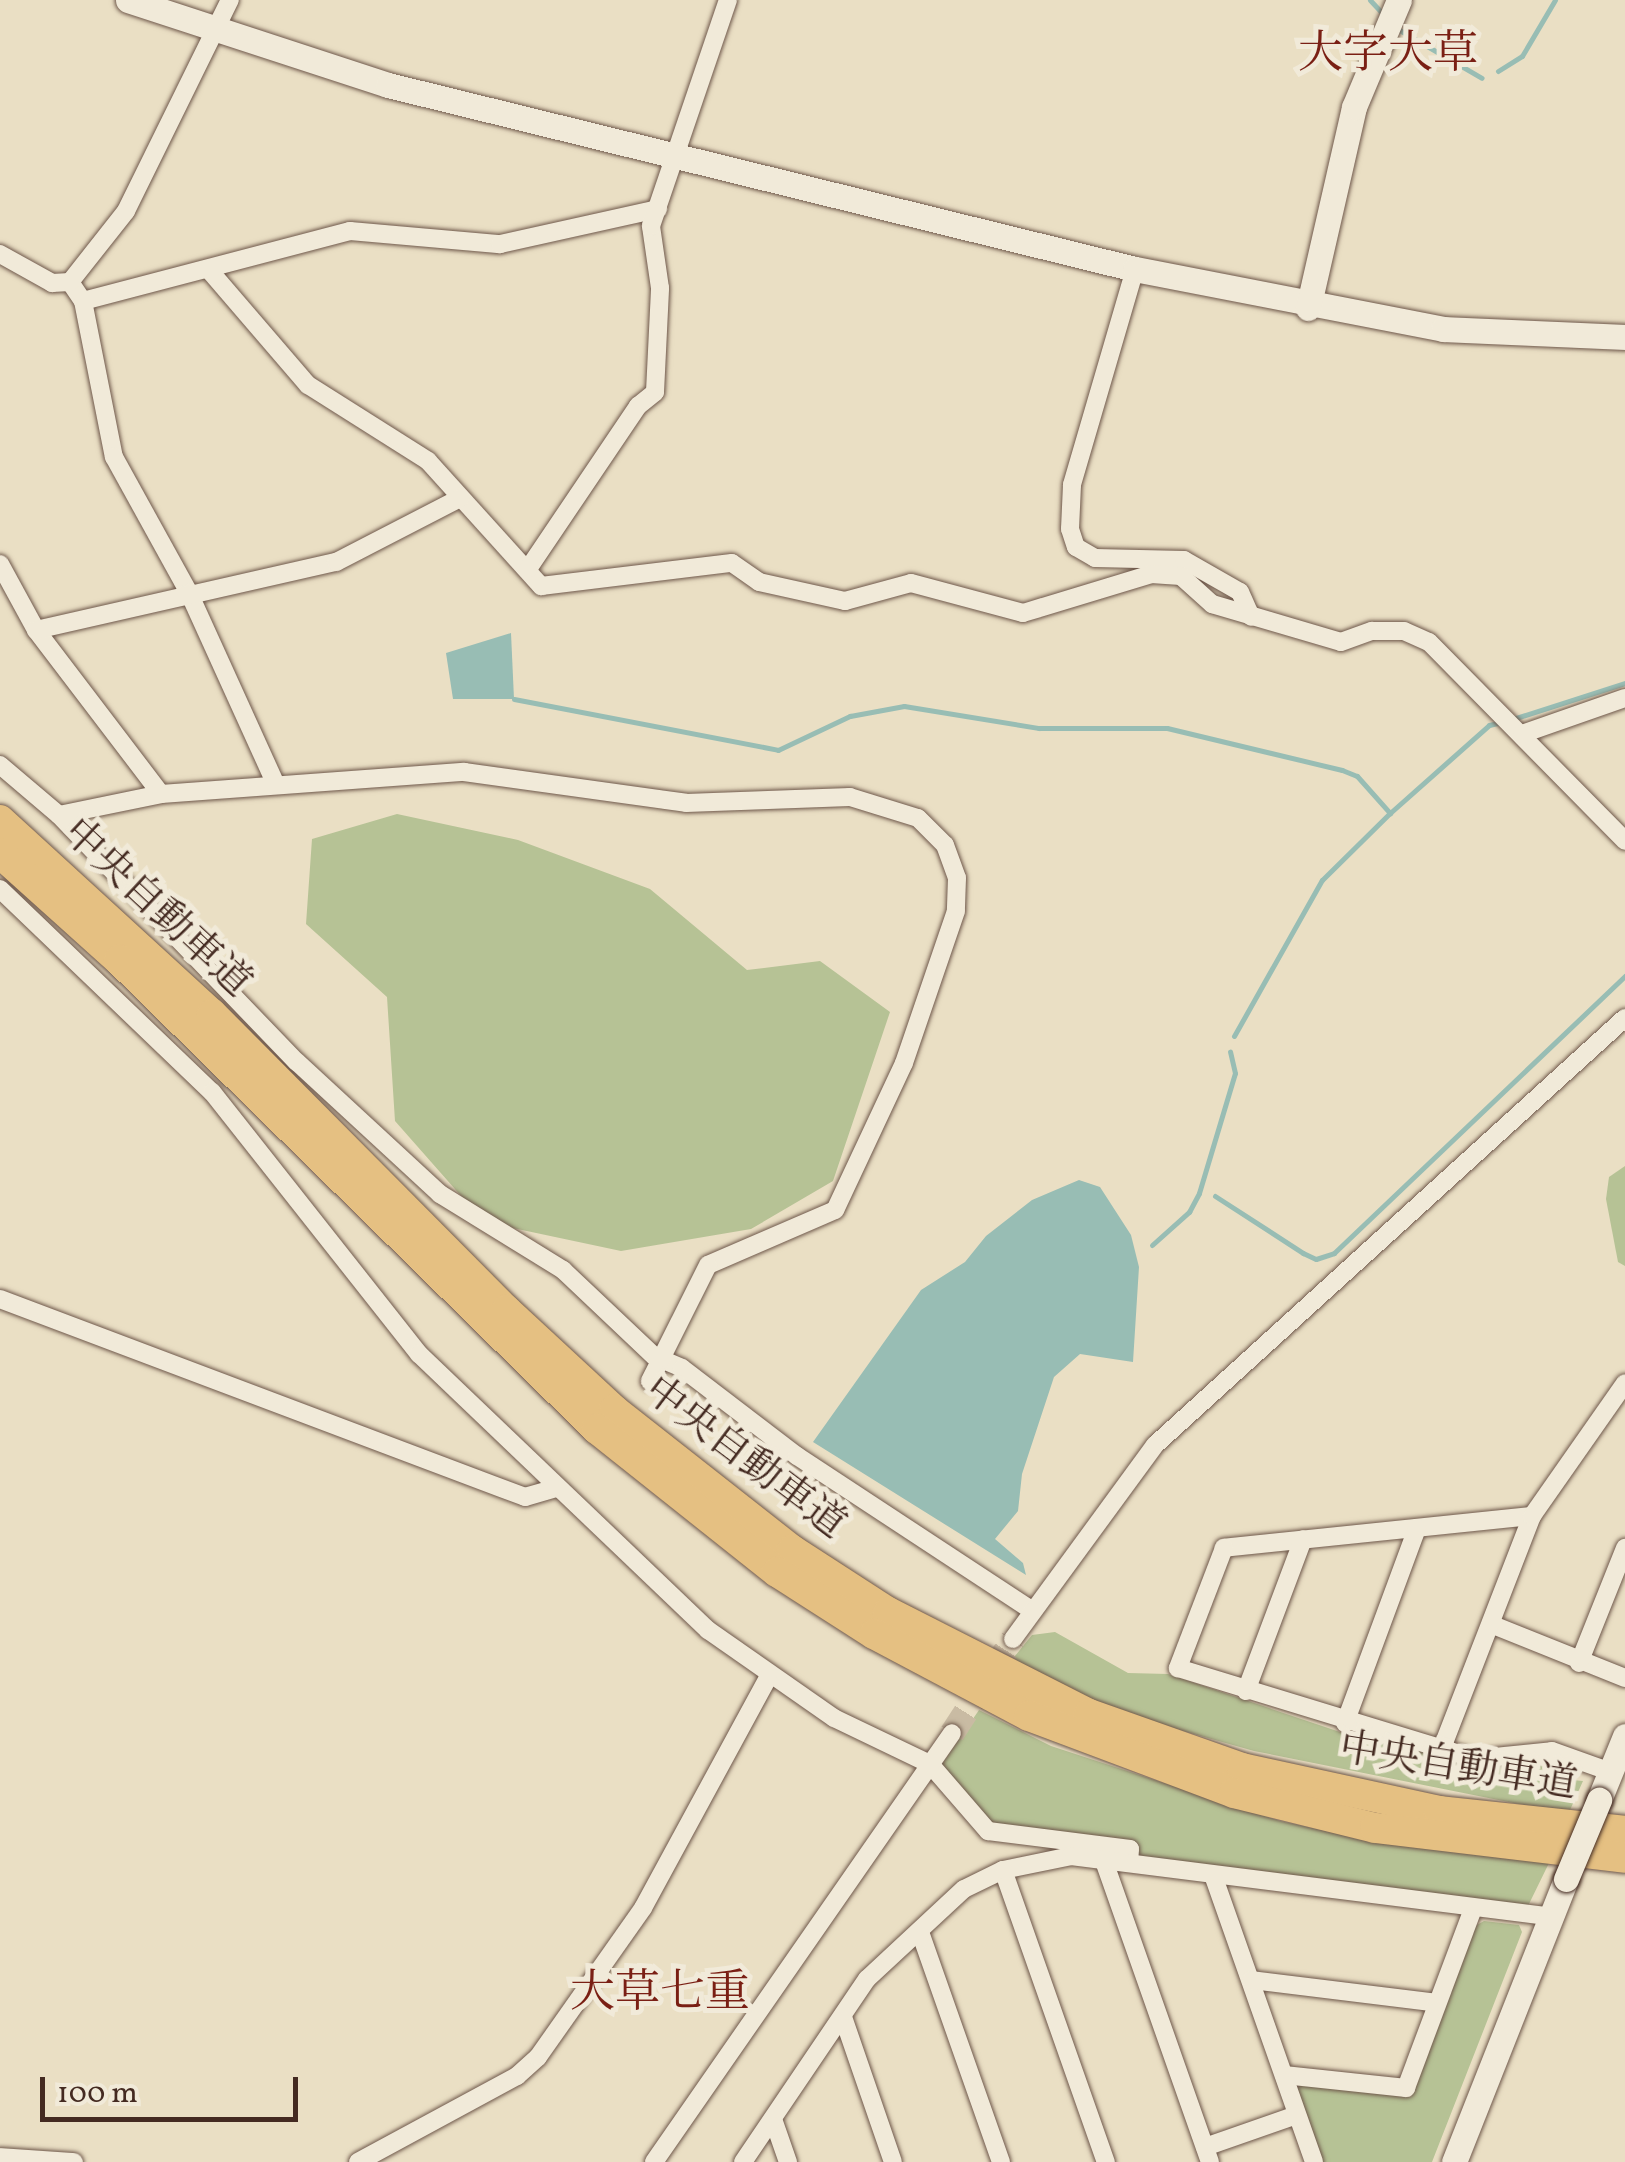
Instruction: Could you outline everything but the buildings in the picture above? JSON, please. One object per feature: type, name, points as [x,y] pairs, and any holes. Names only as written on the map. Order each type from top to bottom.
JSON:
[{"type":"highway","name":"中央自動車道","points":[[0,820],[212,1014],[480,1286],[614,1410],[792,1550],[888,1612],[1089,1714],[1242,1768],[1439,1812],[1625,1831]]},
{"type":"highway","name":"中央自動車道","points":[[0,853],[131,972],[597,1429],[777,1572],[874,1634],[1029,1716],[1234,1793],[1376,1828],[1625,1858]]},
{"type":"street","points":[[128,0],[388,85],[1308,308],[1442,329],[1625,337]]},
{"type":"street","points":[[0,254],[52,283],[70,282],[126,211],[230,0]]},
{"type":"street","points":[[528,569],[638,406],[655,392],[660,288],[651,226],[728,0]]},
{"type":"street","points":[[1308,308],[1354,108],[1399,0]]},
{"type":"street","points":[[83,301],[350,231],[500,244],[658,209]]},
{"type":"street","points":[[1135,269],[1072,485],[1070,529],[1076,547],[1095,558],[1184,560],[1240,592],[1251,618]]},
{"type":"street","points":[[209,270],[308,386],[428,461],[541,586],[732,563],[759,582],[846,601],[911,583],[1023,613],[1151,574],[1180,576],[1212,604],[1341,642],[1372,631],[1404,631],[1429,642],[1625,841]]},
{"type":"street","points":[[70,282],[83,301],[114,457],[188,593],[276,783]]},
{"type":"street","points":[[36,630],[336,562],[460,498]]},
{"type":"street","points":[[0,564],[36,630],[161,794]]},
{"type":"street","points":[[1522,734],[1625,698]]},
{"type":"street","points":[[59,815],[161,794],[464,772],[686,803],[850,797],[918,818],[945,846],[957,878],[956,910],[904,1062],[835,1210],[708,1265],[650,1382]]},
{"type":"street","points":[[4,774],[59,815],[297,1062],[440,1194],[563,1270],[662,1362],[682,1368],[797,1456],[1032,1610]]},
{"type":"street","points":[[0,889],[212,1092],[376,1306],[556,1488],[768,1678],[930,1764],[988,1831],[1130,1849],[1129,1864]]},
{"type":"street","points":[[1013,1639],[1155,1445],[1625,1018]]},
{"type":"street","points":[[0,1299],[525,1497],[556,1488]]},
{"type":"street","points":[[1442,1748],[1493,1626],[1532,1516],[1625,1383]]},
{"type":"street","points":[[1532,1516],[1224,1548],[1178,1668],[1346,1723],[1475,1759],[1552,1751],[1610,1772]]},
{"type":"street","points":[[1346,1723],[1417,1528]]},
{"type":"street","points":[[1246,1691],[1303,1539]]},
{"type":"street","points":[[1580,1663],[1625,1548]]},
{"type":"street","points":[[1493,1626],[1625,1678]]},
{"type":"street","points":[[358,2162],[517,2076],[538,2056],[643,1908],[768,1678]]},
{"type":"street","points":[[654,2162],[952,1734]]},
{"type":"street","points":[[1454,2162],[1625,1736]]},
{"type":"street","points":[[743,2162],[868,1979],[964,1890],[1003,1870],[1071,1856],[1551,1917]]},
{"type":"street","points":[[1104,1860],[1206,2158],[1298,2115]]},
{"type":"street","points":[[1003,1870],[1106,2162]]},
{"type":"street","points":[[1214,1875],[1314,2162]]},
{"type":"street","points":[[1284,2075],[1406,2088],[1474,1909]]},
{"type":"street","points":[[920,1932],[1001,2162]]},
{"type":"street","points":[[1251,1980],[1438,2004]]},
{"type":"street","points":[[843,2017],[893,2162]]},
{"type":"street","points":[[773,2119],[788,2162]]},
{"type":"street","points":[[0,2157],[74,2162]]},
{"type":"green space","points":[[397,814],[518,840],[650,889],[747,970],[820,961],[890,1012],[833,1181],[751,1229],[621,1251],[484,1222],[395,1121],[387,997],[306,924],[312,839]]},
{"type":"green space","points":[[1625,1166],[1625,1266],[1618,1262],[1606,1199],[1609,1177]]},
{"type":"green space","points":[[1055,1632],[1128,1673],[1168,1674],[1340,1732],[1476,1765],[1551,1757],[1557,1770],[1551,1778],[1583,1781],[1570,1810],[1528,1806],[1254,1751],[1123,1714],[1010,1662],[1032,1635]]},
{"type":"green space","points":[[979,1710],[1051,1746],[1280,1821],[1381,1843],[1549,1863],[1528,1906],[1136,1857],[996,1828],[971,1808],[942,1764]]},
{"type":"green space","points":[[1484,1921],[1519,1925],[1522,1932],[1432,2162],[1321,2162],[1296,2089],[1301,2084],[1411,2097],[1475,1926]]},
{"type":"water","points":[[511,633],[514,699],[453,699],[446,653]]},
{"type":"water","points":[[1079,1180],[1100,1187],[1131,1235],[1139,1267],[1133,1362],[1080,1354],[1054,1377],[1022,1474],[1018,1511],[995,1539],[1023,1563],[1026,1575],[813,1442],[921,1290],[965,1262],[986,1236],[1032,1200]]},
{"type":"waterway","points":[[1370,0],[1385,16]]},
{"type":"waterway","points":[[1498,71],[1522,56],[1555,0]]},
{"type":"waterway","points":[[1396,28],[1482,78]]},
{"type":"waterway","points":[[1513,719],[1625,683]]},
{"type":"waterway","points":[[514,699],[778,750],[850,716],[904,706],[1039,728],[1167,728],[1342,770],[1357,776],[1390,813],[1489,725],[1502,722]]},
{"type":"waterway","points":[[1234,1036],[1322,880],[1390,813]]},
{"type":"waterway","points":[[1215,1196],[1303,1253],[1316,1259],[1334,1253],[1625,976]]},
{"type":"waterway","points":[[1152,1245],[1189,1212],[1199,1193],[1235,1073],[1230,1052]]},
{"type":"tunnel","points":[[952,1733],[1013,1639]]},
{"type":"district","name":"大字大草","points":[[1388,56]]},
{"type":"district","name":"大草七重","points":[[660,1995]]}]
